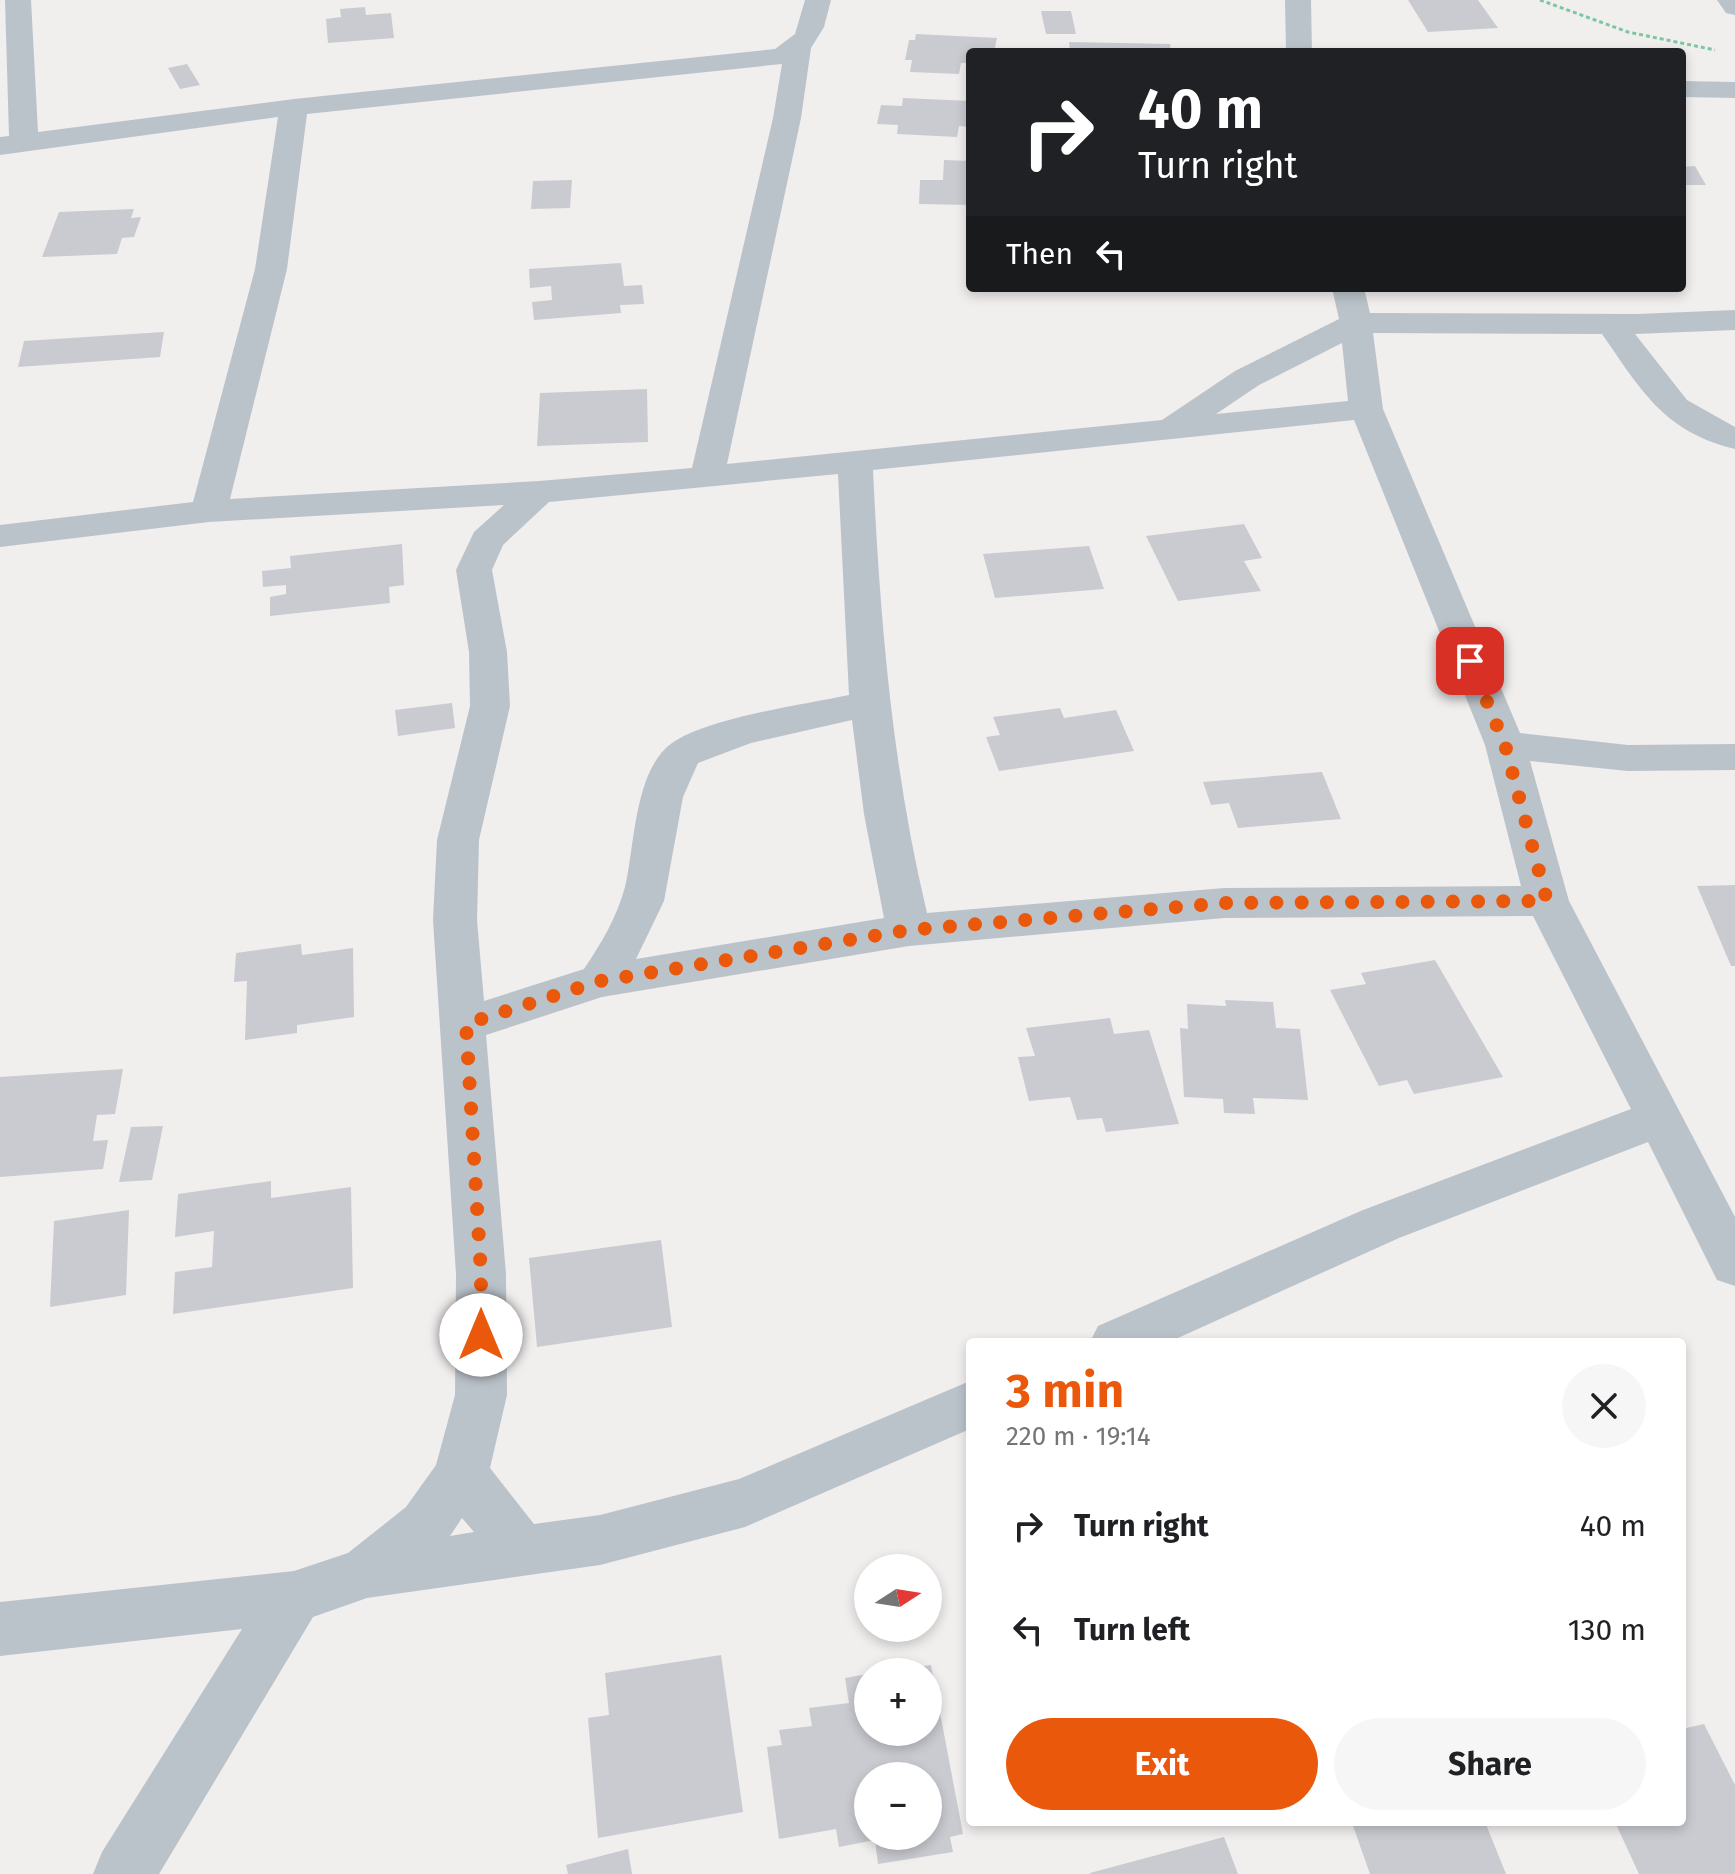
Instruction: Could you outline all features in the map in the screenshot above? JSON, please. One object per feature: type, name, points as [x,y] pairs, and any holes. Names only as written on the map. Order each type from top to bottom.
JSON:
[{"type":"street","points":[[18,0],[12,144],[294,107],[781,56],[798,48],[811,34],[818,0]]},
{"type":"street","points":[[1298,0],[1299,48]]},
{"type":"street","points":[[1730,0],[1735,7]]},
{"type":"street","points":[[707,477],[787,118],[798,48]]},
{"type":"street","points":[[1686,89],[1735,90]]},
{"type":"street","points":[[209,511],[271,269],[294,107]]},
{"type":"street","points":[[1352,305],[1366,409],[1505,745],[1547,901],[1735,1265]]},
{"type":"street","points":[[1170,429],[1352,305],[1611,323],[1735,320]]},
{"type":"street","points":[[1611,323],[1678,413],[1708,431],[1735,439]]},
{"type":"street","points":[[0,536],[209,511],[539,492],[707,477],[1366,409]]},
{"type":"street","points":[[855,462],[868,704],[888,844],[909,930]]},
{"type":"street","points":[[366,1573],[426,1525],[461,1474],[481,1395],[481,1274],[466,1024],[455,920],[458,840],[490,706],[488,652],[474,570],[487,540],[539,492]]},
{"type":"street","points":[[600,981],[629,935],[646,888],[669,779],[683,754],[715,740],[868,704]]},
{"type":"street","points":[[1505,745],[1628,758],[1735,757]]},
{"type":"street","points":[[466,1024],[600,981],[909,930],[1224,903],[1547,901]]},
{"type":"street","points":[[1125,1338],[1381,1224],[1657,1119]]},
{"type":"street","points":[[0,1629],[294,1597],[366,1573],[600,1540],[745,1502],[966,1406]]},
{"type":"street","points":[[461,1474],[522,1551]]},
{"type":"street","points":[[124,1874],[294,1597]]},
{"type":"path","points":[[1540,0],[1628,32],[1720,51]]},
{"type":"building","points":[[1408,0],[1478,0],[1498,28],[1428,32]]},
{"type":"building","points":[[365,7],[366,15],[391,13],[394,38],[328,43],[326,19],[341,17],[340,9]]},
{"type":"building","points":[[1041,11],[1071,11],[1076,34],[1046,34]]},
{"type":"building","points":[[916,34],[997,38],[995,48],[966,48],[966,63],[961,63],[959,74],[910,72],[912,60],[905,60],[909,40],[915,40]]},
{"type":"building","points":[[1069,42],[1170,44],[1170,48],[1070,48]]},
{"type":"building","points":[[187,64],[200,85],[180,89],[168,68]]},
{"type":"building","points":[[903,98],[966,101],[966,127],[959,126],[957,137],[897,134],[898,125],[877,124],[881,105],[902,106]]},
{"type":"building","points":[[944,160],[966,161],[966,205],[919,204],[920,180],[943,180]]},
{"type":"building","points":[[1695,166],[1706,185],[1686,185],[1686,167]]},
{"type":"building","points":[[572,180],[570,208],[531,209],[533,181]]},
{"type":"building","points":[[134,209],[131,218],[141,217],[134,237],[122,238],[117,254],[42,257],[59,212]]},
{"type":"building","points":[[621,263],[624,286],[642,285],[644,304],[620,305],[621,313],[534,320],[532,302],[552,300],[551,286],[530,288],[529,269]]},
{"type":"building","points":[[164,332],[160,357],[18,367],[24,341]]},
{"type":"building","points":[[647,389],[648,442],[537,446],[540,393]]},
{"type":"building","points":[[1244,524],[1262,558],[1244,561],[1261,591],[1178,601],[1146,536]]},
{"type":"building","points":[[402,544],[404,585],[389,587],[390,603],[270,616],[270,597],[286,594],[286,585],[263,587],[262,571],[291,568],[290,556]]},
{"type":"building","points":[[1089,546],[1104,589],[995,598],[983,554]]},
{"type":"building","points":[[452,703],[455,728],[398,736],[395,710]]},
{"type":"building","points":[[1060,708],[1064,718],[1116,710],[1134,751],[999,771],[986,737],[1000,735],[993,717]]},
{"type":"building","points":[[1322,772],[1341,819],[1238,828],[1229,803],[1211,805],[1203,782]]},
{"type":"building","points":[[1735,885],[1735,966],[1731,966],[1697,886]]},
{"type":"building","points":[[301,944],[302,955],[353,948],[354,1017],[297,1025],[297,1033],[245,1040],[247,981],[234,982],[236,953]]},
{"type":"building","points":[[1435,960],[1503,1077],[1414,1094],[1407,1080],[1379,1086],[1330,990],[1366,984],[1361,973]]},
{"type":"building","points":[[1225,1000],[1273,1002],[1276,1028],[1300,1029],[1308,1100],[1253,1098],[1255,1114],[1224,1113],[1223,1099],[1184,1097],[1180,1028],[1188,1029],[1187,1004],[1226,1006]]},
{"type":"building","points":[[1110,1018],[1114,1034],[1149,1030],[1179,1124],[1106,1132],[1102,1118],[1077,1120],[1070,1097],[1029,1101],[1018,1057],[1035,1056],[1026,1028]]},
{"type":"building","points":[[123,1069],[115,1114],[97,1115],[93,1141],[108,1140],[103,1169],[0,1177],[0,1077]]},
{"type":"building","points":[[163,1126],[152,1180],[119,1182],[131,1127]]},
{"type":"building","points":[[271,1181],[271,1198],[351,1187],[353,1288],[173,1314],[175,1272],[212,1267],[214,1231],[175,1237],[178,1194]]},
{"type":"building","points":[[129,1210],[126,1295],[50,1307],[54,1221]]},
{"type":"building","points":[[661,1240],[672,1327],[537,1347],[529,1258]]},
{"type":"building","points":[[721,1655],[743,1812],[598,1838],[588,1718],[609,1715],[605,1673]]},
{"type":"building","points":[[854,1676],[854,1746],[942,1746],[942,1723],[963,1834],[950,1837],[953,1852],[878,1864],[876,1850],[942,1850],[942,1762],[854,1762],[854,1844],[839,1847],[836,1829],[779,1839],[767,1747],[782,1745],[779,1730],[812,1726],[809,1708],[849,1703],[845,1678]]},
{"type":"building","points":[[1704,1724],[1735,1785],[1735,1874],[1639,1874],[1617,1826],[1686,1826],[1686,1728]]},
{"type":"building","points":[[1353,1826],[1487,1826],[1506,1874],[1370,1874]]},
{"type":"building","points":[[1224,1837],[1238,1874],[1090,1874],[1090,1873]]},
{"type":"building","points":[[628,1849],[632,1874],[568,1874],[566,1865]]},
{"type":"route","points":[[481,1335],[481,1274],[466,1024],[600,981],[909,930],[1224,903],[1547,901],[1505,745],[1470,661]]}]
